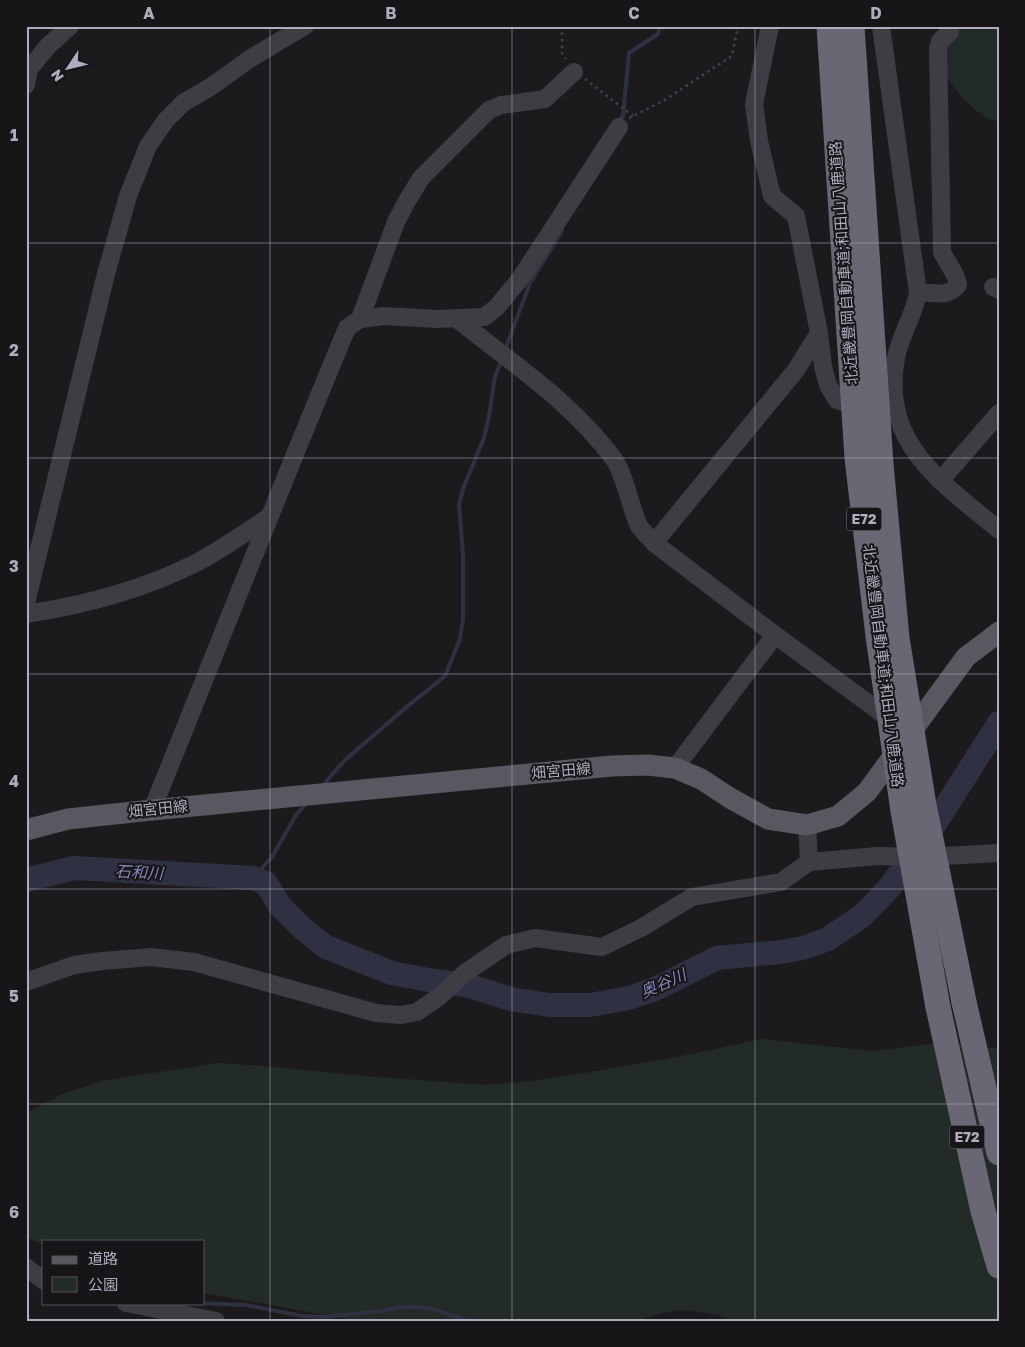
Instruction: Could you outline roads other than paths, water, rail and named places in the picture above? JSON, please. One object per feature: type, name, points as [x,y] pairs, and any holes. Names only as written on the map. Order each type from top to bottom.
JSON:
[{"type":"highway","name":"北近畿豊岡自動車道;和田山八鹿道路","points":[[829,26],[857,458],[878,636],[900,792],[938,1007],[983,1211],[999,1266]]},
{"type":"highway","name":"北近畿豊岡自動車道;和田山八鹿道路","points":[[852,26],[880,454],[897,638],[924,805],[964,1002],[999,1153]]},
{"type":"main road","name":"畑宮田線","points":[[26,830],[68,819],[152,810],[612,766],[648,765],[675,768],[701,779],[768,819],[807,825],[838,816],[867,792],[966,657],[999,632]]},
{"type":"street","points":[[26,85],[28,69],[48,46],[70,26]]},
{"type":"street","points":[[26,603],[106,274],[128,196],[148,146],[166,120],[183,103],[212,86],[251,58],[305,26]]},
{"type":"street","points":[[770,26],[754,104],[759,141],[772,196],[796,216],[828,385],[837,400],[899,422]]},
{"type":"street","points":[[880,26],[918,293],[915,308],[896,355],[892,386],[899,422],[912,450],[940,481],[999,530]]},
{"type":"street","points":[[918,293],[930,291],[946,294],[953,291],[958,285],[958,278],[942,252],[938,48],[940,42],[950,32]]},
{"type":"street","points":[[360,319],[396,222],[422,178],[490,110],[501,105],[545,99],[574,72]]},
{"type":"street","points":[[152,810],[347,328],[360,319],[384,316],[438,319],[484,318],[496,308],[520,279],[619,127]]},
{"type":"street","points":[[456,318],[571,410],[595,435],[615,460],[640,527],[654,543],[775,635],[911,734]]},
{"type":"street","points":[[654,543],[796,370],[819,333]]},
{"type":"street","points":[[940,481],[999,414]]},
{"type":"street","points":[[26,614],[65,608],[159,580],[199,561],[269,517]]},
{"type":"street","points":[[675,768],[775,635]]},
{"type":"street","points":[[807,825],[809,862]]},
{"type":"street","points":[[26,982],[74,965],[151,957],[194,962],[376,1013],[401,1015],[417,1012],[440,996],[465,973],[506,945],[535,938],[602,947],[641,928],[692,897],[780,882],[809,862],[878,856],[926,858],[999,853]]},
{"type":"street","points":[[26,1267],[42,1280]]},
{"type":"street","points":[[131,1304],[216,1321]]},
{"type":"waterway","points":[[619,121],[623,116],[629,53],[658,34],[660,26]]},
{"type":"waterway","points":[[505,350],[530,283],[562,231]]},
{"type":"waterway","points":[[322,786],[345,760],[445,676],[460,639],[463,619],[463,554],[459,505],[463,489],[484,438],[495,377],[502,359]]},
{"type":"waterway","name":"奥谷川","points":[[26,880],[74,868],[253,878],[266,883],[280,906],[301,927],[326,947],[392,973],[466,985],[511,999],[549,1005],[590,1005],[629,998],[655,989],[717,958],[803,948],[828,939],[863,915],[890,887],[931,830],[999,723]]},
{"type":"waterway","points":[[253,878],[272,857],[296,815],[307,803]]},
{"type":"waterway","points":[[205,1303],[246,1305],[302,1316],[324,1317],[402,1307],[422,1307],[468,1321]]},
{"type":"water label","name":"石和川","points":[[139,872]]}]
